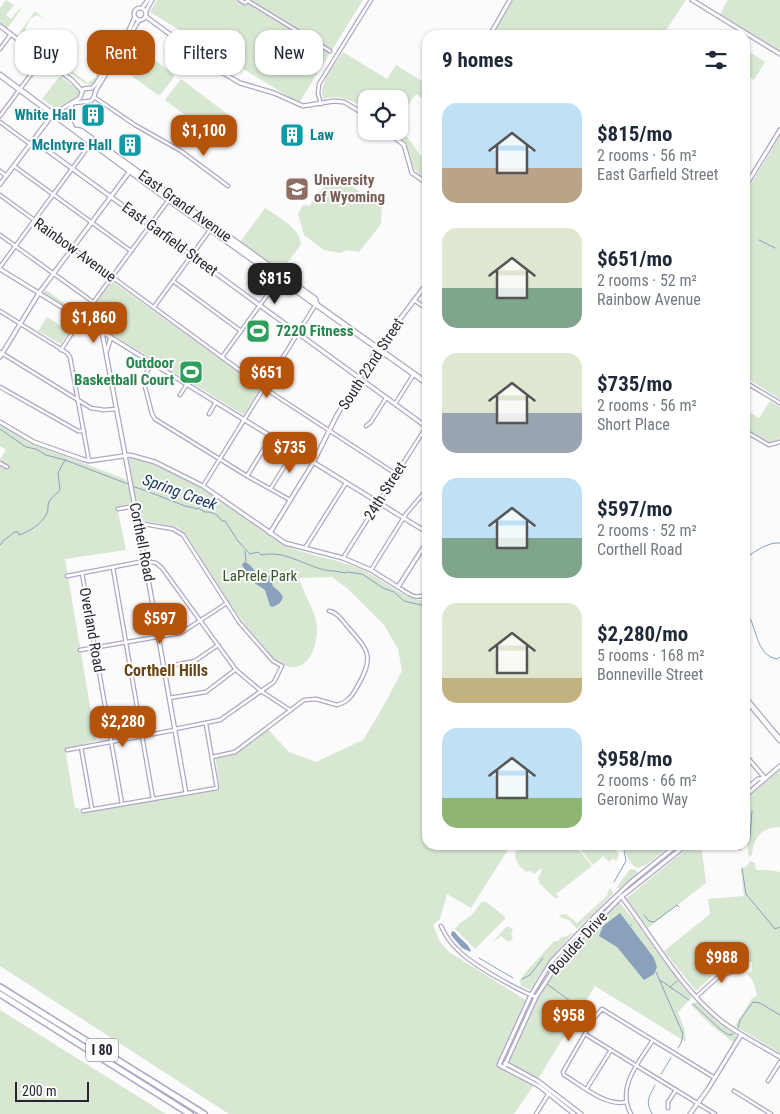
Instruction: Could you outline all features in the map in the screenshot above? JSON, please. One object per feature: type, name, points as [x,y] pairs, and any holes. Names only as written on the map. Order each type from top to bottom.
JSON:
[{"type":"highway","name":"I 80","points":[[0,986],[204,1114]]},
{"type":"highway","name":"I 80","points":[[0,994],[190,1114]]},
{"type":"main road","name":"East Grand Avenue","points":[[0,75],[315,299],[316,303]]},
{"type":"main road","name":"East Grand Avenue","points":[[76,130],[78,134],[169,200],[422,380]]},
{"type":"main road","points":[[750,704],[780,740]]},
{"type":"street","points":[[129,30],[135,17],[135,10],[142,8],[148,0]]},
{"type":"street","points":[[132,30],[139,20],[143,19],[152,0]]},
{"type":"street","points":[[240,0],[243,3],[248,0],[330,51]]},
{"type":"street","points":[[321,104],[318,94],[321,81],[371,0]]},
{"type":"street","points":[[493,30],[510,0]]},
{"type":"street","points":[[692,0],[741,30]]},
{"type":"street","points":[[142,8],[145,14],[240,83],[281,95],[303,106],[334,101],[344,102],[358,111]]},
{"type":"street","points":[[135,17],[139,20]]},
{"type":"street","points":[[0,26],[15,37]]},
{"type":"street","points":[[0,49],[11,34]]},
{"type":"street","points":[[750,36],[780,54]]},
{"type":"street","points":[[0,116],[31,75]]},
{"type":"street","points":[[65,75],[82,91]]},
{"type":"street","points":[[82,91],[96,84],[102,75]]},
{"type":"street","points":[[72,103],[90,101],[105,75]]},
{"type":"street","points":[[74,82],[88,88],[135,125],[188,156],[228,186]]},
{"type":"street","points":[[0,184],[53,114],[81,96],[82,91]]},
{"type":"street","points":[[81,96],[85,101]]},
{"type":"street","points":[[72,103],[68,118],[70,124],[76,130]]},
{"type":"street","points":[[0,122],[30,144]]},
{"type":"street","points":[[750,180],[780,130]]},
{"type":"street","name":"East Garfield Street","points":[[33,140],[422,423]]},
{"type":"street","points":[[398,140],[404,145],[412,173],[422,180]]},
{"type":"street","points":[[92,143],[0,268],[422,530]]},
{"type":"street","points":[[14,166],[131,251]]},
{"type":"street","points":[[0,171],[6,176]]},
{"type":"street","points":[[117,409],[91,408],[1,354],[39,293],[130,171]]},
{"type":"street","name":"Rainbow Avenue","points":[[0,195],[264,388],[396,474]]},
{"type":"street","points":[[61,350],[93,302],[169,200]]},
{"type":"street","points":[[154,307],[210,229]]},
{"type":"street","points":[[0,235],[93,302]]},
{"type":"street","points":[[222,357],[279,279]]},
{"type":"street","points":[[173,281],[241,331]]},
{"type":"street","name":"South 22nd Street","points":[[270,532],[313,463],[329,431],[378,348],[422,290]]},
{"type":"street","points":[[414,300],[422,306]]},
{"type":"street","points":[[203,486],[316,303]]},
{"type":"street","points":[[0,311],[67,354],[72,361],[89,461]]},
{"type":"street","name":"Corthell Road","points":[[102,332],[159,636],[186,793]]},
{"type":"street","name":"Corthell Road","points":[[107,351],[111,338]]},
{"type":"street","points":[[152,363],[144,379],[153,416],[158,421],[290,500]]},
{"type":"street","points":[[395,404],[414,374]]},
{"type":"street","points":[[180,396],[187,384]]},
{"type":"street","points":[[750,385],[780,403]]},
{"type":"street","points":[[0,387],[78,431],[84,431]]},
{"type":"street","points":[[366,426],[371,422],[386,398]]},
{"type":"street","points":[[209,414],[216,402]]},
{"type":"street","points":[[0,422],[34,442],[89,461],[135,456],[155,462],[203,486],[286,543],[344,558],[372,570],[416,597],[422,596]]},
{"type":"street","name":"24th Street","points":[[344,558],[422,434]]},
{"type":"street","points":[[750,434],[769,445],[780,442]]},
{"type":"street","points":[[247,476],[271,437]]},
{"type":"street","points":[[271,488],[294,451]]},
{"type":"street","points":[[0,462],[7,467]]},
{"type":"street","points":[[305,548],[346,483]]},
{"type":"street","points":[[372,570],[404,519],[422,496]]},
{"type":"street","points":[[118,510],[135,506]]},
{"type":"street","points":[[67,750],[220,720],[274,682],[282,666],[273,661],[243,627],[183,535],[173,529],[138,523]]},
{"type":"street","points":[[398,587],[422,549]]},
{"type":"street","points":[[67,576],[145,561],[159,566],[236,670],[261,691],[290,710]]},
{"type":"street","points":[[114,568],[153,799]]},
{"type":"street","name":"Overland Road","points":[[82,573],[122,804]]},
{"type":"street","points":[[80,650],[181,633],[227,603]]},
{"type":"street","points":[[212,757],[235,752],[301,702],[310,699],[337,705],[346,702],[352,695],[366,670],[368,660],[364,646],[336,613],[329,611]]},
{"type":"street","points":[[164,667],[195,661],[218,645]]},
{"type":"street","points":[[169,698],[206,692],[236,670]]},
{"type":"street","points":[[83,811],[217,788],[206,724]]},
{"type":"street","points":[[81,747],[92,809]]},
{"type":"street","points":[[750,760],[765,778]]},
{"type":"street","points":[[750,792],[780,766]]},
{"type":"street","points":[[750,786],[758,779],[765,778]]},
{"type":"street","name":"Boulder Drive","points":[[671,850],[583,926],[551,962],[531,996],[500,1062],[505,1065],[536,997],[553,969],[568,950],[620,895],[679,850]]},
{"type":"street","points":[[620,895],[669,964],[696,997],[724,1023],[780,1057]]},
{"type":"street","points":[[440,926],[448,940],[459,952],[504,981],[536,997]]},
{"type":"street","points":[[696,997],[718,977],[746,967]]},
{"type":"street","points":[[626,1102],[611,1103],[563,1074],[563,1070],[602,1009],[715,1078]]},
{"type":"street","points":[[585,1034],[715,1114]]},
{"type":"street","points":[[690,1114],[699,1104],[741,1035]]},
{"type":"street","points":[[631,1114],[626,1102],[626,1088],[653,1040]]},
{"type":"street","points":[[587,1088],[611,1050]]},
{"type":"street","points":[[768,1080],[780,1062]]},
{"type":"street","points":[[505,1065],[538,1081],[581,1114]]},
{"type":"street","points":[[668,1108],[668,1102],[676,1090]]},
{"type":"street","points":[[734,1090],[766,1113],[771,1114]]},
{"type":"street","points":[[536,1114],[550,1091]]},
{"type":"street","points":[[550,1091],[574,1114]]},
{"type":"green space","points":[[6,0],[14,5],[6,15],[11,19],[21,9],[7,29],[0,24],[0,8]]},
{"type":"green space","points":[[157,0],[363,0],[323,64],[323,30],[255,30],[255,75],[316,75],[299,103],[245,70],[245,30],[179,30],[150,12]]},
{"type":"green space","points":[[513,0],[686,0],[666,30],[496,30]]},
{"type":"green space","points":[[728,0],[780,0],[780,51],[750,32],[750,30],[746,30],[720,14]]},
{"type":"green space","points":[[35,11],[44,19],[37,15],[31,18],[26,30],[22,30]]},
{"type":"green space","points":[[343,52],[387,79],[396,65],[422,81],[422,98],[416,94],[408,104],[408,90],[358,90],[358,105],[346,99],[335,97],[323,99],[322,93],[325,80]]},
{"type":"green space","points":[[750,52],[765,62],[754,80],[750,77]]},
{"type":"green space","points":[[155,60],[165,68],[165,75],[173,75],[174,77],[161,94],[158,95],[131,75],[155,75]]},
{"type":"green space","points":[[73,75],[77,75],[88,83],[96,75],[99,75],[91,85]]},
{"type":"green space","points":[[60,76],[80,91],[80,95],[55,108],[42,99]]},
{"type":"green space","points":[[181,79],[230,116],[217,136],[213,136],[165,100]]},
{"type":"green space","points":[[780,136],[780,399],[750,380],[750,186]]},
{"type":"green space","points":[[408,138],[422,157],[422,176],[413,166],[404,141]]},
{"type":"green space","points":[[325,177],[344,180],[374,203],[377,199],[382,203],[381,224],[359,252],[348,250],[339,253],[324,250],[304,235],[298,214],[303,205],[310,206],[316,195],[325,187],[319,182]]},
{"type":"green space","points":[[265,208],[289,224],[300,240],[300,246],[281,271],[240,242]]},
{"type":"green space","points":[[112,281],[259,387],[260,389],[244,415],[85,318]]},
{"type":"green space","points":[[46,290],[81,315],[79,316],[43,294]]},
{"type":"green space","points":[[47,317],[69,331],[61,344],[38,331]]},
{"type":"green space","points":[[770,401],[780,407],[780,439],[770,443],[750,432],[750,412],[759,418]]},
{"type":"green space","name":"LaPrele Park","points":[[0,425],[30,443],[120,477],[126,480],[128,487],[133,488],[129,458],[134,457],[176,474],[206,491],[281,543],[300,551],[363,570],[402,593],[422,600],[422,850],[508,850],[471,908],[447,894],[440,919],[433,925],[440,942],[449,952],[527,1001],[551,963],[579,929],[586,934],[619,902],[692,997],[678,1012],[684,1028],[686,1042],[595,986],[538,1079],[514,1114],[229,1114],[0,966],[0,459],[6,450],[0,446]],"holes":[[[136,503],[140,520],[177,527],[186,535],[229,603],[277,661],[287,666],[296,667],[303,664],[314,649],[317,630],[316,620],[299,578],[332,577],[348,589],[384,625],[398,649],[402,671],[363,740],[316,762],[289,752],[265,726],[233,750],[215,754],[220,790],[80,813],[79,808],[75,808],[65,748],[96,741],[65,559],[126,550],[117,507]]]},
{"type":"green space","points":[[780,770],[780,827],[763,831],[754,843],[752,855],[749,857],[748,850],[750,850],[750,794]]},
{"type":"green space","points":[[517,850],[579,850],[592,866],[556,894],[559,897],[555,898],[540,884],[538,878],[542,870],[541,868],[534,874],[531,871],[526,872],[516,860]]},
{"type":"green space","points":[[581,850],[616,850],[619,855],[616,861],[613,858],[609,862],[603,856],[593,865]]},
{"type":"green space","points":[[665,850],[646,865],[638,868],[632,864],[625,851]]},
{"type":"green space","points":[[685,850],[702,850],[706,883],[648,928],[626,899]]},
{"type":"green space","points":[[750,861],[755,863],[756,870],[780,872],[780,1053],[735,1026],[752,998],[757,996],[753,981],[747,974],[752,971],[752,962],[744,961],[739,966],[713,975],[696,991],[664,951],[710,914],[708,899],[744,896],[741,869],[746,867]]},
{"type":"green space","points":[[631,869],[636,870],[638,873],[619,889],[617,888],[621,881]]},
{"type":"green space","points":[[609,888],[613,894],[577,929],[569,920],[559,917],[566,914],[577,923],[607,896]]},
{"type":"green space","points":[[482,901],[488,903],[506,918],[475,949],[455,929],[472,915]]},
{"type":"green space","points":[[507,926],[513,929],[511,934],[513,938],[509,942],[501,936],[491,944]]},
{"type":"green space","points":[[572,933],[548,962],[530,990],[521,986],[520,980],[554,941],[558,941],[560,938]]},
{"type":"green space","points":[[697,1002],[719,1023],[736,1035],[737,1039],[734,1043],[711,1025],[691,1005]]},
{"type":"green space","points":[[0,1010],[166,1114],[0,1114]]},
{"type":"water","points":[[244,562],[258,574],[274,575],[272,583],[283,597],[280,603],[273,607],[270,606],[265,590],[250,580],[242,565]]},
{"type":"water","points":[[620,913],[654,958],[657,967],[654,974],[644,980],[617,947],[599,936],[603,926]]},
{"type":"water","points":[[452,931],[467,944],[471,952],[462,948],[451,935]]},
{"type":"waterway","points":[[759,240],[775,248]]},
{"type":"waterway","name":"Spring Creek","points":[[0,429],[26,447],[36,449],[46,455],[65,460],[128,484]]},
{"type":"waterway","points":[[0,545],[14,532],[18,532],[19,535],[35,527],[45,517],[48,512],[49,502],[60,490],[58,473],[65,460]]},
{"type":"waterway","name":"Spring Creek","points":[[132,486],[185,506],[198,508],[217,515],[222,521],[225,521],[238,541],[250,554],[258,552],[261,555],[286,556],[325,570],[362,574],[383,588],[394,592],[404,601],[422,605]]},
{"type":"waterway","name":"Spring Creek","points":[[750,555],[768,545],[780,543]]},
{"type":"waterway","points":[[245,551],[246,562]]},
{"type":"waterway","points":[[750,619],[764,652],[777,659],[780,657]]},
{"type":"waterway","points":[[750,838],[752,811]]},
{"type":"waterway","points":[[614,882],[626,861],[624,850]]},
{"type":"waterway","points":[[742,868],[746,894],[775,929],[780,927]]},
{"type":"waterway","points":[[644,915],[649,921],[654,922],[677,905],[679,907]]},
{"type":"waterway","points":[[479,958],[513,978]]},
{"type":"waterway","points":[[522,979],[530,975],[543,958]]},
{"type":"waterway","points":[[656,972],[683,1034],[678,1048]]},
{"type":"waterway","points":[[660,980],[689,1000]]},
{"type":"waterway","points":[[670,987],[677,981]]},
{"type":"waterway","points":[[546,983],[578,1007]]},
{"type":"waterway","points":[[738,1028],[740,1020],[753,1002],[760,1003],[780,1015]]},
{"type":"waterway","points":[[693,1004],[721,1030],[729,1035],[733,1034]]},
{"type":"waterway","points":[[661,1074],[671,1058]]},
{"type":"waterway","points":[[652,1114],[648,1102],[655,1085]]},
{"type":"place","name":"White Hall","points":[[93,115]]},
{"type":"place","name":"Law","points":[[292,135]]},
{"type":"place","name":"McIntyre Hall","points":[[130,145]]},
{"type":"place","name":"University of Wyoming","points":[[297,189]]},
{"type":"place","name":"7220 Fitness","points":[[258,331]]},
{"type":"place","name":"Outdoor Basketball Court","points":[[191,372]]},
{"type":"district","name":"Corthell Hills","points":[[166,670]]}]
